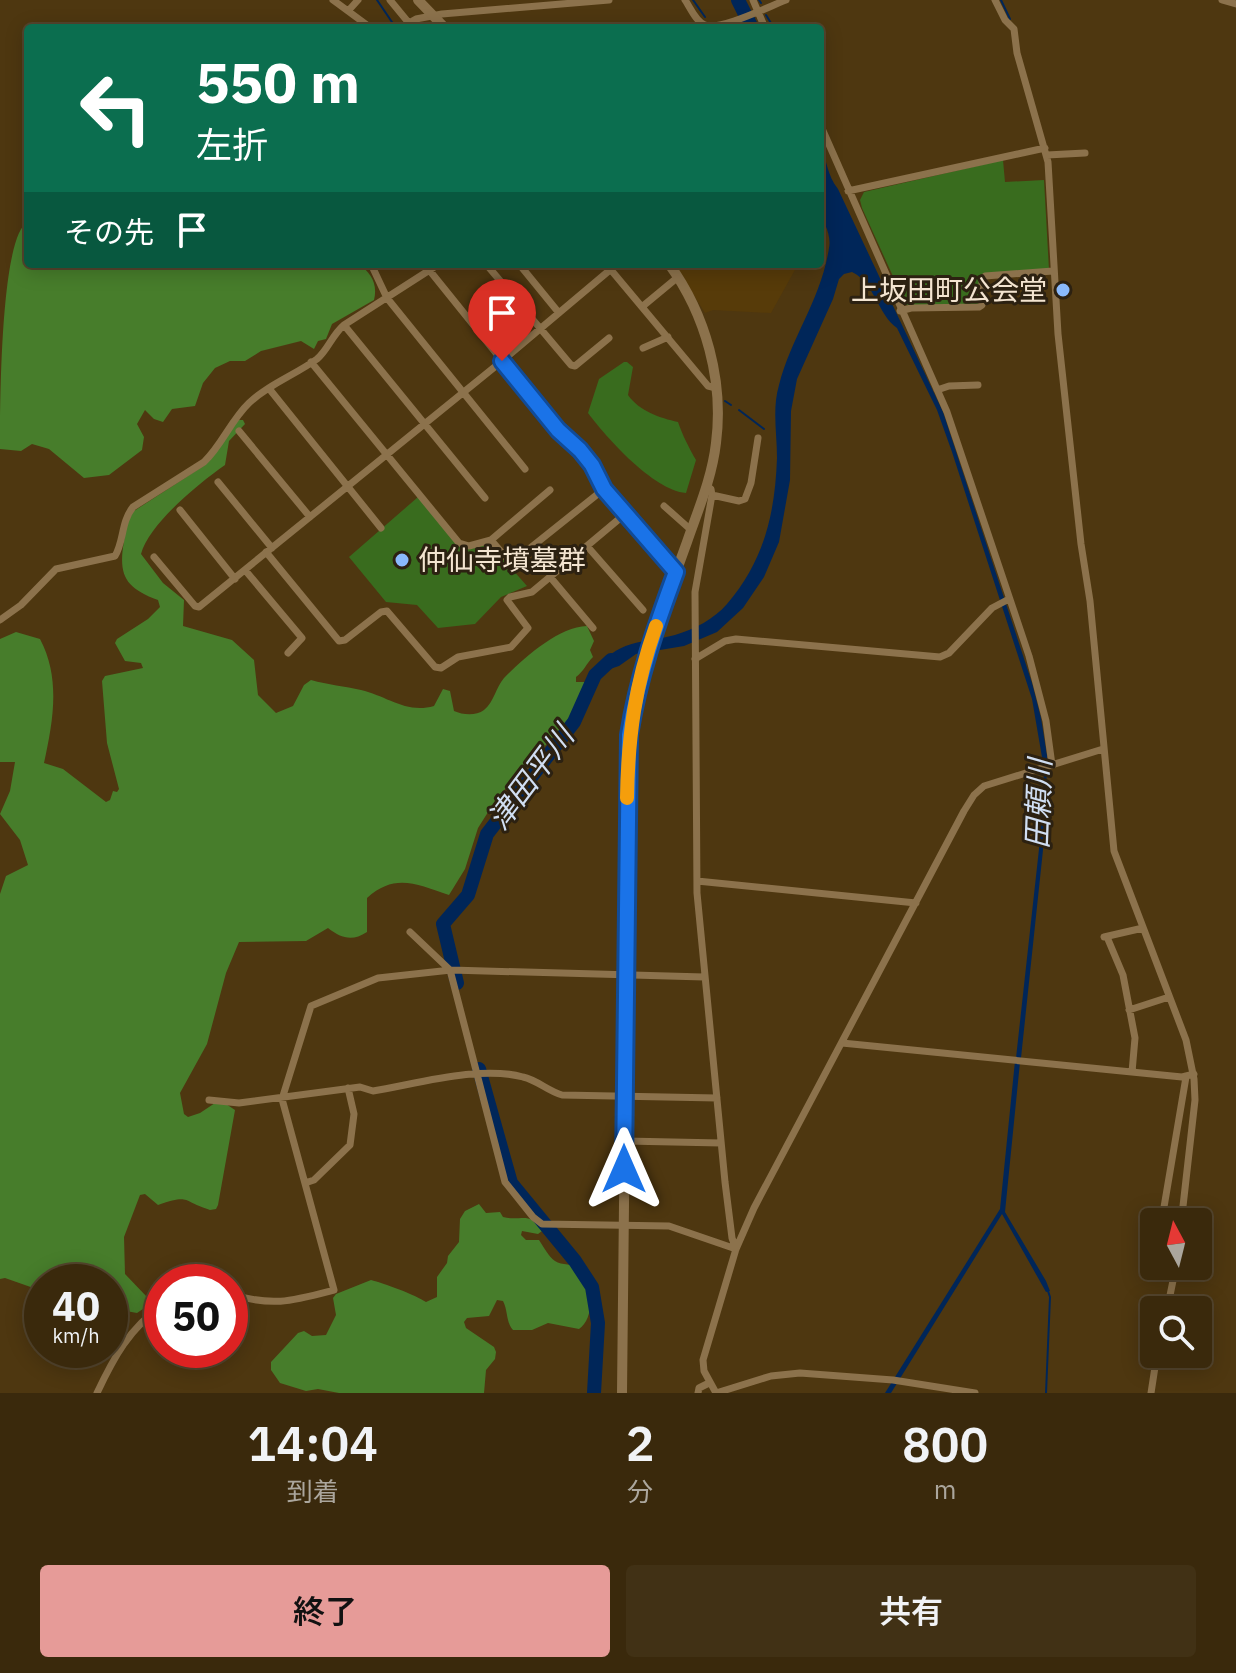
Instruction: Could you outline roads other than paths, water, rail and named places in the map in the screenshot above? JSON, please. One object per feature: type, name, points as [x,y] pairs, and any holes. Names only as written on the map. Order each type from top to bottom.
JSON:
[{"type":"main road","points":[[418,0],[441,24]]},
{"type":"main road","points":[[622,1393],[629,735],[635,696],[653,634],[691,530],[710,490],[717,442],[716,388],[708,343],[693,303],[672,268]]},
{"type":"street","points":[[333,0],[366,24]]},
{"type":"street","points":[[349,10],[358,0]]},
{"type":"street","points":[[390,0],[409,24]]},
{"type":"street","points":[[412,24],[433,15],[609,0]]},
{"type":"street","points":[[685,0],[702,24]]},
{"type":"street","points":[[753,0],[763,24]]},
{"type":"street","points":[[722,24],[786,0]]},
{"type":"street","points":[[995,0],[1005,20],[1014,29],[1017,53],[1046,152],[1053,271],[1114,851],[1186,1040],[1195,1100],[1183,1208]]},
{"type":"street","points":[[1222,0],[1236,4]]},
{"type":"street","points":[[824,134],[937,390],[975,491],[1005,601],[1039,691],[1050,765]]},
{"type":"street","points":[[848,191],[1046,152],[1085,153]]},
{"type":"street","points":[[373,268],[387,298],[525,469]]},
{"type":"street","points":[[0,620],[21,605],[56,569],[115,556],[125,518],[133,507],[204,462],[250,402],[323,353],[331,338],[344,325],[434,268]]},
{"type":"street","points":[[489,268],[571,365],[575,366],[609,338]]},
{"type":"street","points":[[522,268],[559,313]]},
{"type":"street","points":[[154,557],[196,607],[235,579],[502,361],[609,268]]},
{"type":"street","points":[[613,268],[708,386],[716,388]]},
{"type":"street","points":[[430,271],[558,430],[592,465],[604,489],[676,572]]},
{"type":"street","points":[[900,311],[911,308],[979,307],[982,305],[982,281],[985,276],[1053,271]]},
{"type":"street","points":[[643,306],[678,277]]},
{"type":"street","points":[[344,325],[485,498]]},
{"type":"street","points":[[643,348],[668,337]]},
{"type":"street","points":[[311,362],[459,543],[469,546],[491,540],[550,490]]},
{"type":"street","points":[[937,390],[949,386],[978,385]]},
{"type":"street","points":[[271,391],[381,528]]},
{"type":"street","points":[[239,431],[310,517]]},
{"type":"street","points":[[736,1249],[732,1238],[721,1143],[697,881],[695,586],[710,490],[739,501],[745,499],[751,483],[758,438]]},
{"type":"street","points":[[218,482],[339,641],[387,611],[435,667],[440,668],[458,657],[512,646],[528,628],[507,600],[532,592],[625,514]]},
{"type":"street","points":[[491,540],[509,561],[514,561],[604,489]]},
{"type":"street","points":[[664,506],[691,530]]},
{"type":"street","points":[[180,510],[235,579]]},
{"type":"street","points":[[587,546],[643,610]]},
{"type":"street","points":[[245,570],[302,638],[288,653]]},
{"type":"street","points":[[551,578],[593,628]]},
{"type":"street","points":[[695,659],[725,641],[736,639],[940,657],[949,653],[1005,601]]},
{"type":"street","points":[[975,1393],[896,1381],[791,1373],[716,1393],[704,1371],[703,1360],[736,1249],[754,1208],[974,795],[991,782],[1103,749]]},
{"type":"street","points":[[697,881],[916,903]]},
{"type":"street","points":[[1132,1072],[1135,1038],[1121,970],[1104,937],[1143,928]]},
{"type":"street","points":[[410,932],[453,970],[507,1186],[533,1217],[545,1224],[669,1226],[736,1249]]},
{"type":"street","points":[[248,1299],[263,1303],[283,1302],[334,1290],[282,1099],[311,1006],[378,978],[453,970],[704,977]]},
{"type":"street","points":[[1129,1010],[1169,997]]},
{"type":"street","points":[[842,1043],[1190,1076]]},
{"type":"street","points":[[209,1100],[239,1103],[360,1087],[373,1091],[480,1074],[521,1076],[562,1095],[717,1098]]},
{"type":"street","points":[[1164,1208],[1190,1076]]},
{"type":"street","points":[[305,1183],[314,1180],[350,1145],[354,1114],[348,1088]]},
{"type":"street","points":[[625,1141],[721,1143]]},
{"type":"street","points":[[97,1393],[112,1362],[136,1326],[144,1320]]},
{"type":"street","points":[[1151,1393],[1155,1368]]},
{"type":"street","points":[[698,1393],[699,1388],[709,1383]]},
{"type":"water","points":[[824,154],[831,178],[943,412],[1032,683],[1048,762],[1043,763],[1032,699],[937,410],[897,328],[866,284],[852,272],[839,279],[797,379],[791,411],[790,480],[779,542],[764,577],[743,608],[717,632],[684,646],[636,654],[619,666],[598,673],[604,662],[621,648],[682,633],[704,623],[727,604],[750,571],[765,536],[774,498],[777,394],[784,367],[820,285],[829,237],[824,221]]},
{"type":"water","points":[[1047,770],[1043,850],[1021,1058],[1016,1058],[1039,849],[1044,771]]},
{"type":"water","points":[[1015,1061],[1020,1062],[1005,1212],[1050,1291],[1046,1292],[1002,1214],[891,1393],[885,1393],[1000,1209]]},
{"type":"waterway","points":[[377,0],[393,24]]},
{"type":"waterway","points":[[693,0],[705,17]]},
{"type":"waterway","name":"田頼川","points":[[738,0],[750,24]]},
{"type":"waterway","points":[[1001,0],[1010,19]]},
{"type":"waterway","points":[[766,15],[772,24]]},
{"type":"waterway","points":[[725,401],[731,405]]},
{"type":"waterway","points":[[739,410],[764,429]]},
{"type":"waterway","name":"津田平川","points":[[457,983],[443,924],[468,895],[487,834],[574,722],[595,675],[611,660]]},
{"type":"waterway","name":"津田平川","points":[[479,1069],[511,1183],[575,1261],[592,1287],[598,1323],[594,1393]]},
{"type":"waterway","points":[[1046,1393],[1048,1291]]},
{"type":"place","name":"上坂田町公会堂","points":[[1063,290]]},
{"type":"place","name":"仲仙寺墳墓群","points":[[402,560]]}]
